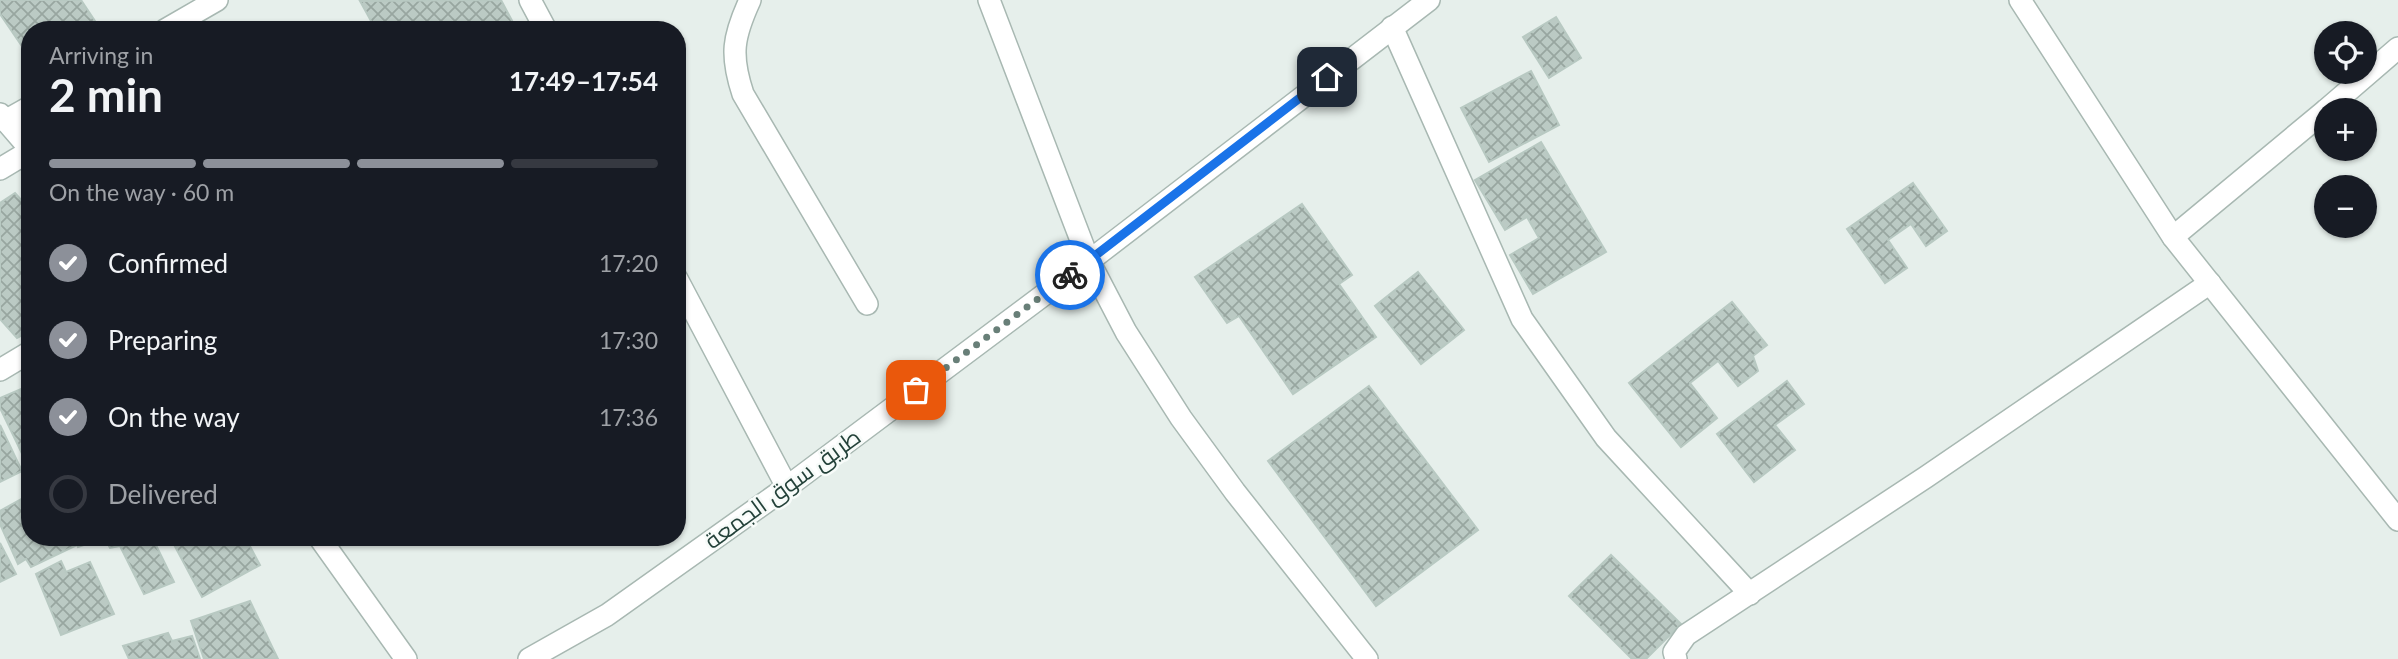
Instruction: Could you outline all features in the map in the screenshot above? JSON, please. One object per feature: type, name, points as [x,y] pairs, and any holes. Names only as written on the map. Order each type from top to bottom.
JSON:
[{"type":"street","points":[[181,21],[218,0]]},
{"type":"street","points":[[530,0],[541,21]]},
{"type":"street","points":[[750,0],[734,48],[734,65],[743,94],[867,304]]},
{"type":"street","points":[[989,0],[1089,261],[1126,332],[1181,418],[1367,659]]},
{"type":"street","name":"طريق سوق الجمعة","points":[[529,659],[607,615],[787,487],[1089,261],[1429,0]]},
{"type":"street","points":[[2020,0],[2173,237],[2398,520]]},
{"type":"street","points":[[1392,27],[1522,319],[1606,438],[1750,594]]},
{"type":"street","points":[[2340,98],[2398,48]]},
{"type":"street","points":[[21,110],[3,117],[21,139]]},
{"type":"street","points":[[2173,237],[2314,120]]},
{"type":"street","points":[[0,169],[21,156]]},
{"type":"street","points":[[1676,659],[1674,652],[1686,635],[2210,283]]},
{"type":"street","points":[[686,296],[787,487]]},
{"type":"street","points":[[0,370],[21,357]]},
{"type":"street","points":[[325,546],[406,659]]},
{"type":"building","points":[[0,0],[81,0],[95,21],[21,21],[21,45],[0,14]]},
{"type":"building","points":[[501,0],[512,21],[371,21],[360,1]]},
{"type":"building","points":[[1556,17],[1581,58],[1549,78],[1523,37]]},
{"type":"building","points":[[1531,71],[1559,125],[1489,162],[1461,108]]},
{"type":"building","points":[[1541,142],[1606,252],[1533,294],[1510,255],[1539,238],[1527,217],[1505,230],[1475,180]]},
{"type":"building","points":[[1913,183],[1947,231],[1926,246],[1911,224],[1888,240],[1907,268],[1885,283],[1847,229]]},
{"type":"building","points":[[15,193],[21,200],[21,336],[17,338],[0,319],[0,203]]},
{"type":"building","points":[[1302,204],[1352,275],[1339,284],[1376,337],[1293,394],[1239,316],[1227,323],[1195,277]]},
{"type":"building","points":[[1418,272],[1464,330],[1421,364],[1375,306]]},
{"type":"building","points":[[1732,302],[1767,345],[1753,356],[1758,371],[1738,386],[1718,361],[1690,383],[1717,418],[1681,447],[1629,383]]},
{"type":"building","points":[[1787,381],[1804,404],[1775,425],[1795,450],[1754,482],[1717,434]]},
{"type":"building","points":[[1369,386],[1478,530],[1376,606],[1268,461]]},
{"type":"building","points":[[21,389],[21,452],[0,408],[0,398]]},
{"type":"building","points":[[0,425],[21,472],[0,482]]},
{"type":"building","points":[[21,499],[21,546],[75,546],[31,567],[26,559],[18,564],[0,524],[0,511]]},
{"type":"building","points":[[0,543],[16,574],[0,582]]},
{"type":"building","points":[[120,546],[156,546],[174,582],[144,594]]},
{"type":"building","points":[[175,546],[250,546],[260,565],[202,597]]},
{"type":"building","points":[[1611,555],[1681,624],[1646,659],[1632,659],[1569,596]]},
{"type":"building","points":[[61,561],[66,572],[90,562],[114,614],[61,635],[36,574]]},
{"type":"building","points":[[250,601],[278,659],[204,659],[191,621]]},
{"type":"building","points":[[168,633],[172,641],[192,636],[200,659],[129,659],[123,646]]},
{"type":"way so far","points":[[916,390],[1070,275]]},
{"type":"route","points":[[1070,275],[1327,77]]}]
